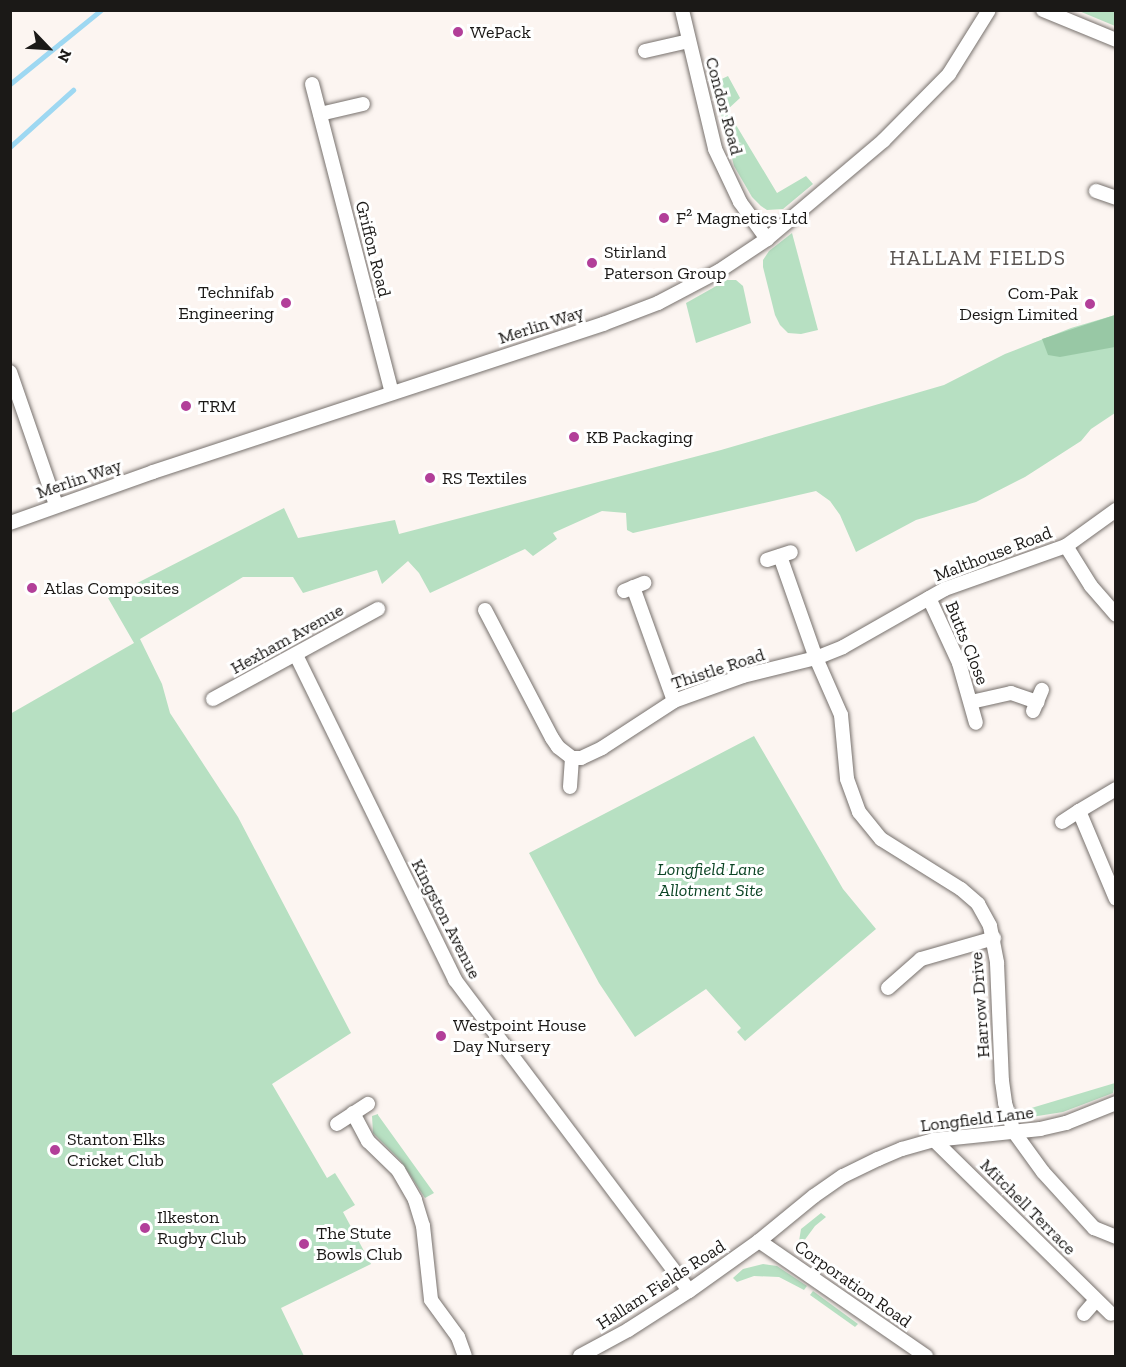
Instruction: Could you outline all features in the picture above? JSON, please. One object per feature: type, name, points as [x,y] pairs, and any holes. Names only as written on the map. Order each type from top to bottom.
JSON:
[{"type":"street","name":"Condor Road","points":[[682,10],[715,149],[740,202],[767,238]]},
{"type":"street","name":"Merlin Way","points":[[10,523],[56,505],[592,328],[658,303],[719,271],[767,238],[910,116],[949,74],[989,10]]},
{"type":"street","points":[[1043,10],[1116,40]]},
{"type":"street","name":"Condor Road","points":[[645,51],[688,41]]},
{"type":"street","name":"Griffon Road","points":[[312,84],[392,393]]},
{"type":"street","points":[[320,114],[363,104]]},
{"type":"street","points":[[1096,191],[1116,198]]},
{"type":"street","points":[[10,372],[56,505]]},
{"type":"street","name":"Malthouse Road","points":[[816,658],[860,638],[958,584],[1065,546],[1116,510]]},
{"type":"street","points":[[1065,546],[1091,586],[1116,615]]},
{"type":"street","name":"Harrow Drive","points":[[779,556],[816,658],[841,715],[846,741],[847,779],[859,812],[881,839],[946,879],[978,904],[994,938],[998,963],[1002,1081],[1005,1102],[1014,1132],[1043,1172],[1095,1228],[1116,1237]]},
{"type":"street","points":[[634,587],[674,701]]},
{"type":"street","name":"Butts Close","points":[[929,598],[952,644],[976,723]]},
{"type":"street","name":"Hexham Avenue","points":[[213,699],[378,609]]},
{"type":"street","points":[[485,610],[552,738],[572,758],[570,787]]},
{"type":"street","name":"Kingston Avenue","points":[[296,655],[455,980],[688,1291]]},
{"type":"street","name":"Thistle Road","points":[[572,758],[581,758],[602,748],[674,701],[743,676],[816,658]]},
{"type":"street","name":"Butts Close","points":[[971,702],[1011,693],[1038,701]]},
{"type":"street","points":[[1062,822],[1116,789]]},
{"type":"street","points":[[1079,811],[1116,899]]},
{"type":"street","points":[[888,988],[906,969],[921,959],[994,938]]},
{"type":"street","name":"Longfield Lane","points":[[759,1241],[843,1176],[902,1149],[934,1140],[1014,1132],[1066,1123],[1116,1103]]},
{"type":"street","points":[[337,1124],[368,1104]]},
{"type":"street","points":[[353,1113],[368,1141],[398,1170],[415,1200],[423,1226],[431,1300],[458,1337],[465,1356]]},
{"type":"street","name":"Mitchell Terrace","points":[[934,1140],[1111,1314]]},
{"type":"street","name":"Hallam Fields Road","points":[[580,1356],[628,1330],[759,1241]]},
{"type":"street","name":"Corporation Road","points":[[759,1241],[926,1356]]},
{"type":"street","points":[[1084,1314],[1096,1300]]},
{"type":"green space","points":[[1079,11],[1115,11],[1115,26]]},
{"type":"green space","points":[[728,76],[740,98],[727,110],[777,193],[806,176],[813,184],[783,209],[767,210],[761,206],[752,197],[734,166],[713,83]]},
{"type":"green space","points":[[792,233],[818,330],[801,334],[788,333],[780,325],[775,315],[763,267],[763,260],[769,251]]},
{"type":"green space","points":[[727,280],[736,280],[743,286],[751,323],[696,343],[686,303]]},
{"type":"green space","points":[[1115,315],[1115,413],[1091,429],[1081,441],[1025,477],[976,502],[916,520],[856,552],[840,515],[830,501],[816,491],[633,533],[627,530],[626,513],[602,511],[553,533],[557,539],[533,556],[525,549],[430,593],[419,573],[408,561],[382,584],[377,570],[303,593],[293,577],[243,577],[140,639],[162,684],[170,713],[238,817],[351,1033],[272,1084],[327,1178],[335,1173],[355,1205],[343,1212],[371,1264],[281,1308],[304,1356],[11,1356],[10,714],[134,643],[108,598],[284,508],[298,538],[395,520],[399,534],[721,450],[944,385],[1005,354],[1071,328]]},
{"type":"green space","points":[[1115,315],[1115,347],[1060,357],[1048,355],[1042,339]]},
{"type":"green space","name":"Longfield Lane Allotment Site","points":[[754,736],[843,889],[876,929],[745,1041],[737,1032],[741,1028],[706,989],[635,1037],[599,983],[529,853]]},
{"type":"green space","points":[[1115,1083],[1113,1093],[1063,1112],[1025,1118],[1018,1112]]},
{"type":"green space","points":[[378,1114],[434,1193],[425,1198],[401,1161],[373,1133],[372,1116]]},
{"type":"green space","points":[[821,1213],[826,1217],[815,1226],[801,1245],[799,1241],[801,1229]]},
{"type":"green space","points":[[763,1264],[777,1266],[807,1286],[804,1290],[779,1277],[754,1276],[737,1282],[733,1278],[743,1269]]},
{"type":"green space","points":[[813,1291],[858,1324],[855,1327],[810,1295]]},
{"type":"waterway","points":[[10,84],[101,10]]},
{"type":"waterway","points":[[10,147],[73,90]]},
{"type":"place","name":"WePack","points":[[458,32]]},
{"type":"place","name":"F² Magnetics Ltd","points":[[664,218]]},
{"type":"place","name":"Stirland Paterson Group","points":[[592,263]]},
{"type":"place","name":"Technifab Engineering","points":[[286,303]]},
{"type":"place","name":"Com-Pak Design Limited","points":[[1090,304]]},
{"type":"place","name":"TRM","points":[[186,406]]},
{"type":"place","name":"KB Packaging","points":[[574,437]]},
{"type":"place","name":"RS Textiles","points":[[430,478]]},
{"type":"place","name":"Atlas Composites","points":[[32,588]]},
{"type":"place","name":"Westpoint House Day Nursery","points":[[441,1036]]},
{"type":"place","name":"Stanton Elks Cricket Club","points":[[55,1150]]},
{"type":"place","name":"Ilkeston Rugby Club","points":[[145,1228]]},
{"type":"place","name":"The Stute Bowls Club","points":[[304,1244]]},
{"type":"district","name":"HALLAM FIELDS","points":[[978,258]]}]
